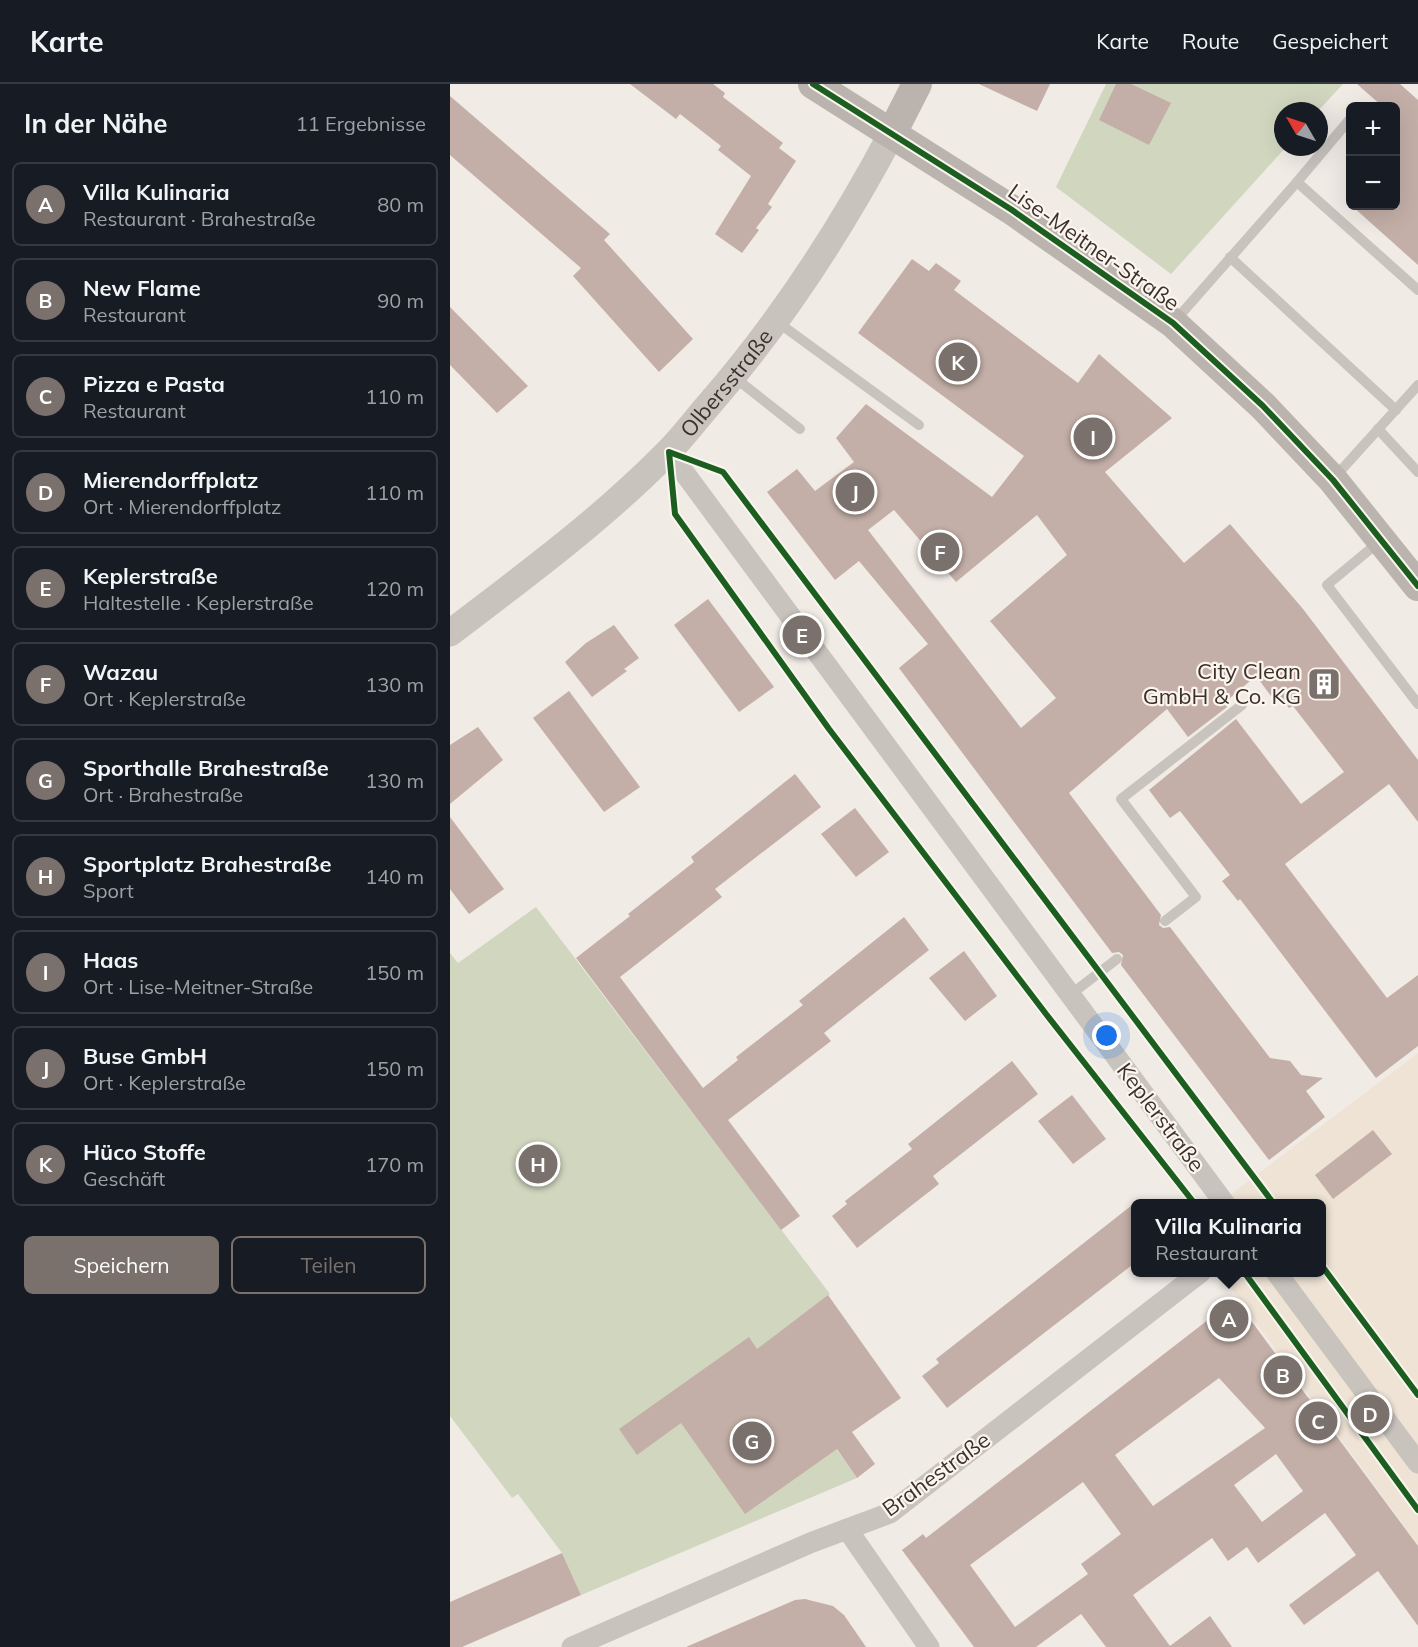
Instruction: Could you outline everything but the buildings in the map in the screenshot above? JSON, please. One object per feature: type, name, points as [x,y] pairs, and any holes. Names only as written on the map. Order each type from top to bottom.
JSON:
[{"type":"main road","name":"Lise-Meitner-Straße","points":[[813,84],[1012,210],[1173,323],[1263,406],[1332,480],[1418,586]]},
{"type":"main road","points":[[892,133],[917,84]]},
{"type":"street","name":"Olbersstraße","points":[[450,633],[603,514],[669,452],[776,321],[832,240],[892,133]]},
{"type":"street","name":"Keplerstraße","points":[[669,452],[1222,1199]]},
{"type":"street","name":"Brahestraße","points":[[572,1647],[700,1590],[890,1513],[1195,1277]]},
{"type":"street","points":[[1280,1277],[1418,1463]]},
{"type":"street","points":[[846,1529],[929,1647]]},
{"type":"lane","points":[[1173,323],[1346,124]]},
{"type":"lane","points":[[1296,182],[1418,290]]},
{"type":"lane","points":[[1230,257],[1396,410]]},
{"type":"lane","points":[[776,321],[919,425]]},
{"type":"lane","points":[[733,376],[800,429]]},
{"type":"lane","points":[[1332,480],[1418,385]]},
{"type":"lane","points":[[1378,429],[1418,472]]},
{"type":"lane","points":[[1382,540],[1327,585],[1418,704]]},
{"type":"lane","points":[[1165,921],[1196,897],[1120,799],[1242,705]]},
{"type":"lane","points":[[1070,995],[1117,959]]},
{"type":"green space","points":[[1106,84],[1343,84],[1326,102],[1274,102],[1274,156],[1278,156],[1171,274],[1056,187]]},
{"type":"green space","points":[[536,907],[830,1294],[763,1345],[857,1478],[581,1595],[562,1553],[518,1494],[512,1498],[450,1416],[450,953],[458,963]]},
{"type":"shaded area","points":[[1418,1053],[1418,1545],[1223,1277],[1326,1277],[1326,1199],[1225,1199]]},
{"type":"cycle path","points":[[813,84],[1012,210],[1173,323],[1263,406],[1333,480],[1418,586]]},
{"type":"cycle path","points":[[1191,1199],[1046,1014],[829,729],[675,514],[669,452],[723,472],[1270,1199]]},
{"type":"cycle path","points":[[1326,1271],[1418,1395]]},
{"type":"cycle path","points":[[1248,1277],[1418,1510]]},
{"type":"place","name":"Hüco Stoffe","points":[[958,362]]},
{"type":"place","name":"Haas","points":[[1093,437]]},
{"type":"place","name":"Buse GmbH","points":[[855,492]]},
{"type":"place","name":"Wazau","points":[[940,552]]},
{"type":"place","name":"Keplerstraße","points":[[802,635]]},
{"type":"place","name":"City Clean GmbH & Co. KG","points":[[1324,684]]},
{"type":"place","name":"Sportplatz Brahestraße","points":[[538,1164]]},
{"type":"place","name":"Villa Kulinaria","points":[[1229,1319]]},
{"type":"place","name":"New Flame","points":[[1283,1375]]},
{"type":"place","name":"Mierendorffplatz","points":[[1370,1414]]},
{"type":"place","name":"Pizza e Pasta","points":[[1318,1421]]},
{"type":"place","name":"Sporthalle Brahestraße","points":[[752,1441]]}]
